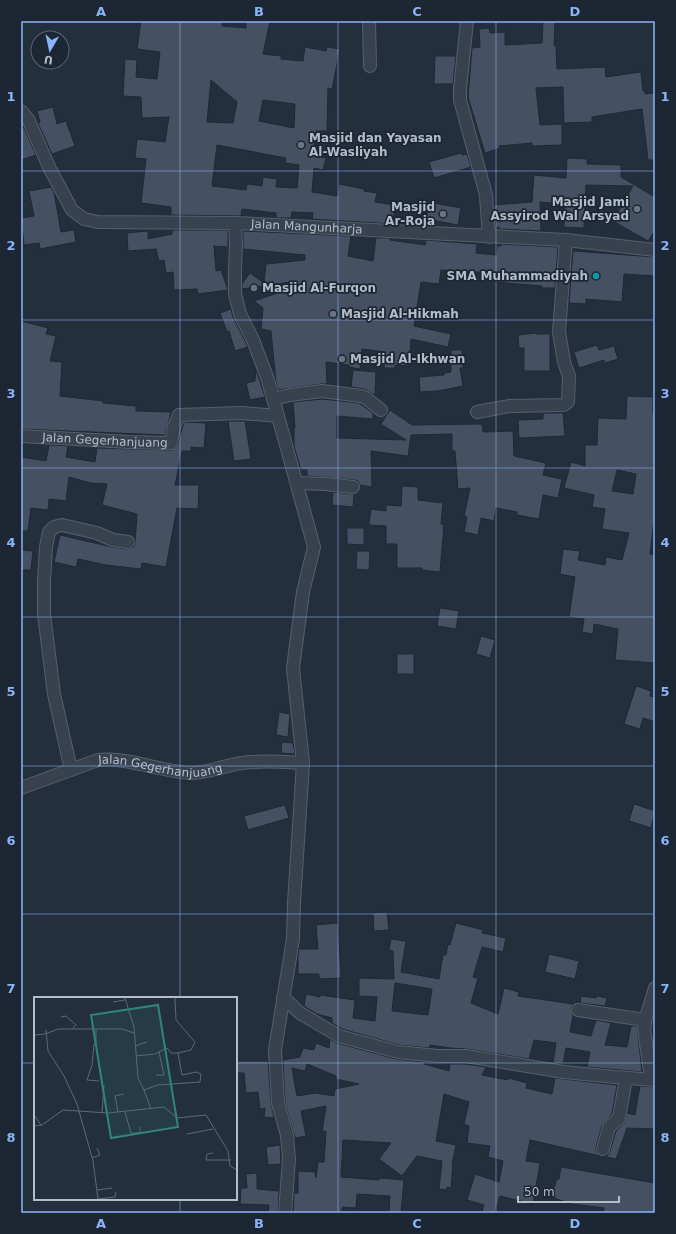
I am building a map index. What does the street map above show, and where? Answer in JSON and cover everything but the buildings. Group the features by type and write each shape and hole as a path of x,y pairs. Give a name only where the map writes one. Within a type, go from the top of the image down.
{"street":[{"path":"369,21 370,66"},
{"path":"467,21 460,100 486,195 489,236"},
{"name":"Jalan Mangunharja","path":"21,112 28,119 50,169 72,210 84,219 98,222 235,224 566,240 655,250"},
{"path":"235,224 235,294 240,314 253,340 267,377 314,547 303,592 293,668 303,763 294,902 294,939 274,1050 278,1103 287,1135 289,1159 285,1213"},
{"path":"477,412 510,406 564,405 568,402 569,376 564,362 559,332 566,240"},
{"path":"273,399 300,393 322,391 361,396 366,398 381,410"},
{"name":"Jalan Gegerhanjuang","path":"21,436 171,443 174,427 179,415 242,413 278,416"},
{"path":"297,483 354,487"},
{"path":"70,770 54,694 44,614 46,547 50,532 54,526 62,525 98,533 113,540 128,542"},
{"name":"Jalan Gegerhanjuang","path":"21,788 98,760 105,759 120,760 190,773 200,773 242,763 303,763"},
{"path":"283,997 300,1013 339,1036 398,1052 438,1056 466,1056 564,1072 653,1080 644,1030 645,1020 655,988"},
{"path":"578,1010 645,1020"},
{"path":"603,1149 609,1127 619,1118 626,1078"}],"place":[{"name":"Masjid dan Yayasan Al-Wasliyah","path":"301,145"},
{"name":"Masjid Jami Assyirod Wal Arsyad","path":"637,209"},
{"name":"Masjid Ar-Roja","path":"443,214"},
{"name":"SMA Muhammadiyah","path":"596,276"},
{"name":"Masjid Al-Furqon","path":"254,288"},
{"name":"Masjid Al-Hikmah","path":"333,314"},
{"name":"Masjid Al-Ikhwan","path":"342,359"}]}
